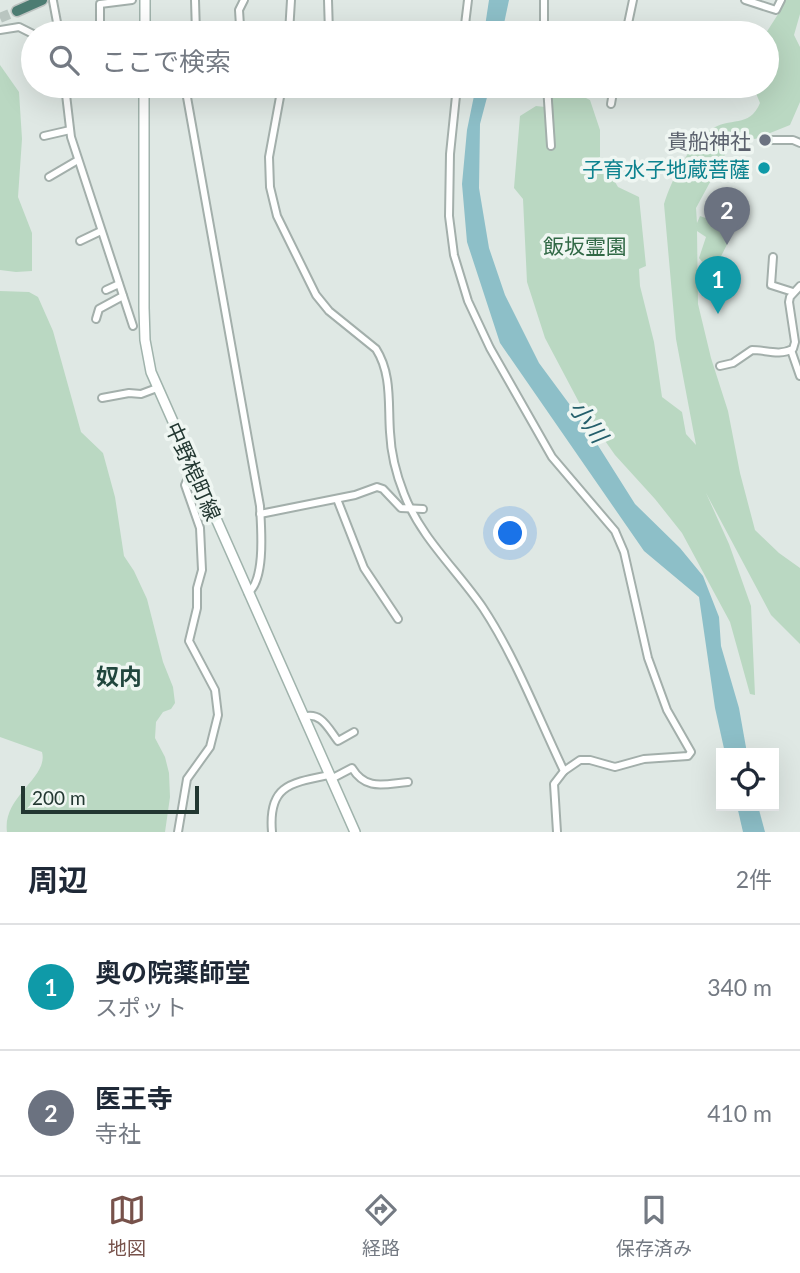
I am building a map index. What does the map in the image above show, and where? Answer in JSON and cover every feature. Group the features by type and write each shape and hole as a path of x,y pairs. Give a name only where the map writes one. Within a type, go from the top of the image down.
{"highway":[{"path":"17,11 48,1"}],"main road":[{"path":"145,0 145,21"},
{"name":"中野梍町線","path":"144,98 144,314 147,356 157,388 355,832"}],"street":[{"path":"100,21 100,4 132,0"},
{"path":"194,21 195,0"},
{"path":"240,21 239,10 244,0"},
{"path":"290,21 291,0"},
{"path":"328,0 329,21"},
{"path":"465,21 468,0"},
{"path":"543,21 544,0"},
{"path":"629,21 633,0"},
{"path":"745,0 776,10 781,0"},
{"path":"48,1 55,21"},
{"path":"0,30 21,28"},
{"path":"66,98 70,130 78,160 133,326"},
{"path":"187,98 250,439 261,514 262,547 254,587 248,593"},
{"path":"280,98 269,157 270,187 277,216 316,295 329,311 376,349 381,357 387,376 394,465 410,509 497,631 564,771"},
{"path":"456,98 450,154 449,216 454,255 468,302 490,348 552,457 615,531 624,552 648,659 667,710 691,750 688,756 644,760 619,767 580,760 555,779 553,788 557,832"},
{"path":"548,98 551,146"},
{"path":"611,104 612,98"},
{"path":"44,136 70,130"},
{"path":"769,140 793,140 800,143"},
{"path":"49,177 78,160"},
{"path":"80,241 101,231"},
{"path":"773,257 771,285 793,292"},
{"path":"106,290 119,284"},
{"path":"800,286 793,292 789,302 795,342 791,350 800,376"},
{"path":"96,319 99,309 123,296"},
{"path":"130,316 144,314"},
{"path":"720,366 733,363 752,350 770,354 791,350"},
{"path":"102,398 129,393 141,394 157,388"},
{"path":"114,405 115,395"},
{"path":"178,832 187,779 210,747 218,715 215,690 189,641 202,570 200,528 185,485 195,474"},
{"path":"261,514 355,495 377,486 401,508 423,509"},
{"path":"337,499 362,564 398,619"},
{"path":"303,717 312,714 317,716 338,741 354,732"},
{"path":"272,832 271,807 278,795 284,789 305,780 330,777 352,768 359,780 364,782 378,785 408,782"}],"green space":[{"name":"飯坂霊園","path":"784,0 800,0 800,14 794,35 800,47 800,102 790,125 755,139 742,136 734,138 696,208 697,223 700,216 735,229 715,268 708,269 699,258 706,237 697,231 698,304 728,411 755,530 800,568 800,644 771,615 706,493 729,544 751,606 755,695 750,694 730,622 682,533 615,455 582,408 545,338 527,282 523,199 514,188 520,116 536,106 545,107 545,98 590,100 600,130 600,157 618,187 639,197 646,266 639,269 640,286 654,342 662,397 682,412 686,434 696,445 676,339 664,204 682,164 702,137 717,126 750,116 760,103 758,98 779,98 779,21 774,21"},
{"path":"0,65 19,92 22,139 18,197 32,233 32,271 0,270"},
{"path":"0,291 29,292 38,297 53,331 81,432 103,453 115,497 124,556 147,599 163,662 173,687 175,703 171,709 163,712 156,722 155,738 165,757 169,773 170,797 165,832 7,832 7,819 11,808 39,770 42,752 0,737"}],"water":[{"path":"489,0 509,0 505,21 486,21"},
{"path":"474,98 487,98 480,124 479,188 489,248 505,295 539,363 587,428 635,504 680,548 703,576 719,617 721,646 739,708 746,748 724,748 715,708 699,597 644,551 500,343 467,242 462,184 467,130"},
{"path":"738,811 759,811 765,832 743,832"}],"tunnel":[{"path":"0,18 17,11"}],"place":[{"name":"貴船神社","path":"765,140"},
{"name":"子育水子地蔵菩薩","path":"764,168"},
{"name":"医王寺","path":"727,245"},
{"name":"奥の院薬師堂","path":"718,314"}],"district":[{"name":"奴内","path":"119,676"}],"water label":[{"name":"小川","path":"589,421"}]}
